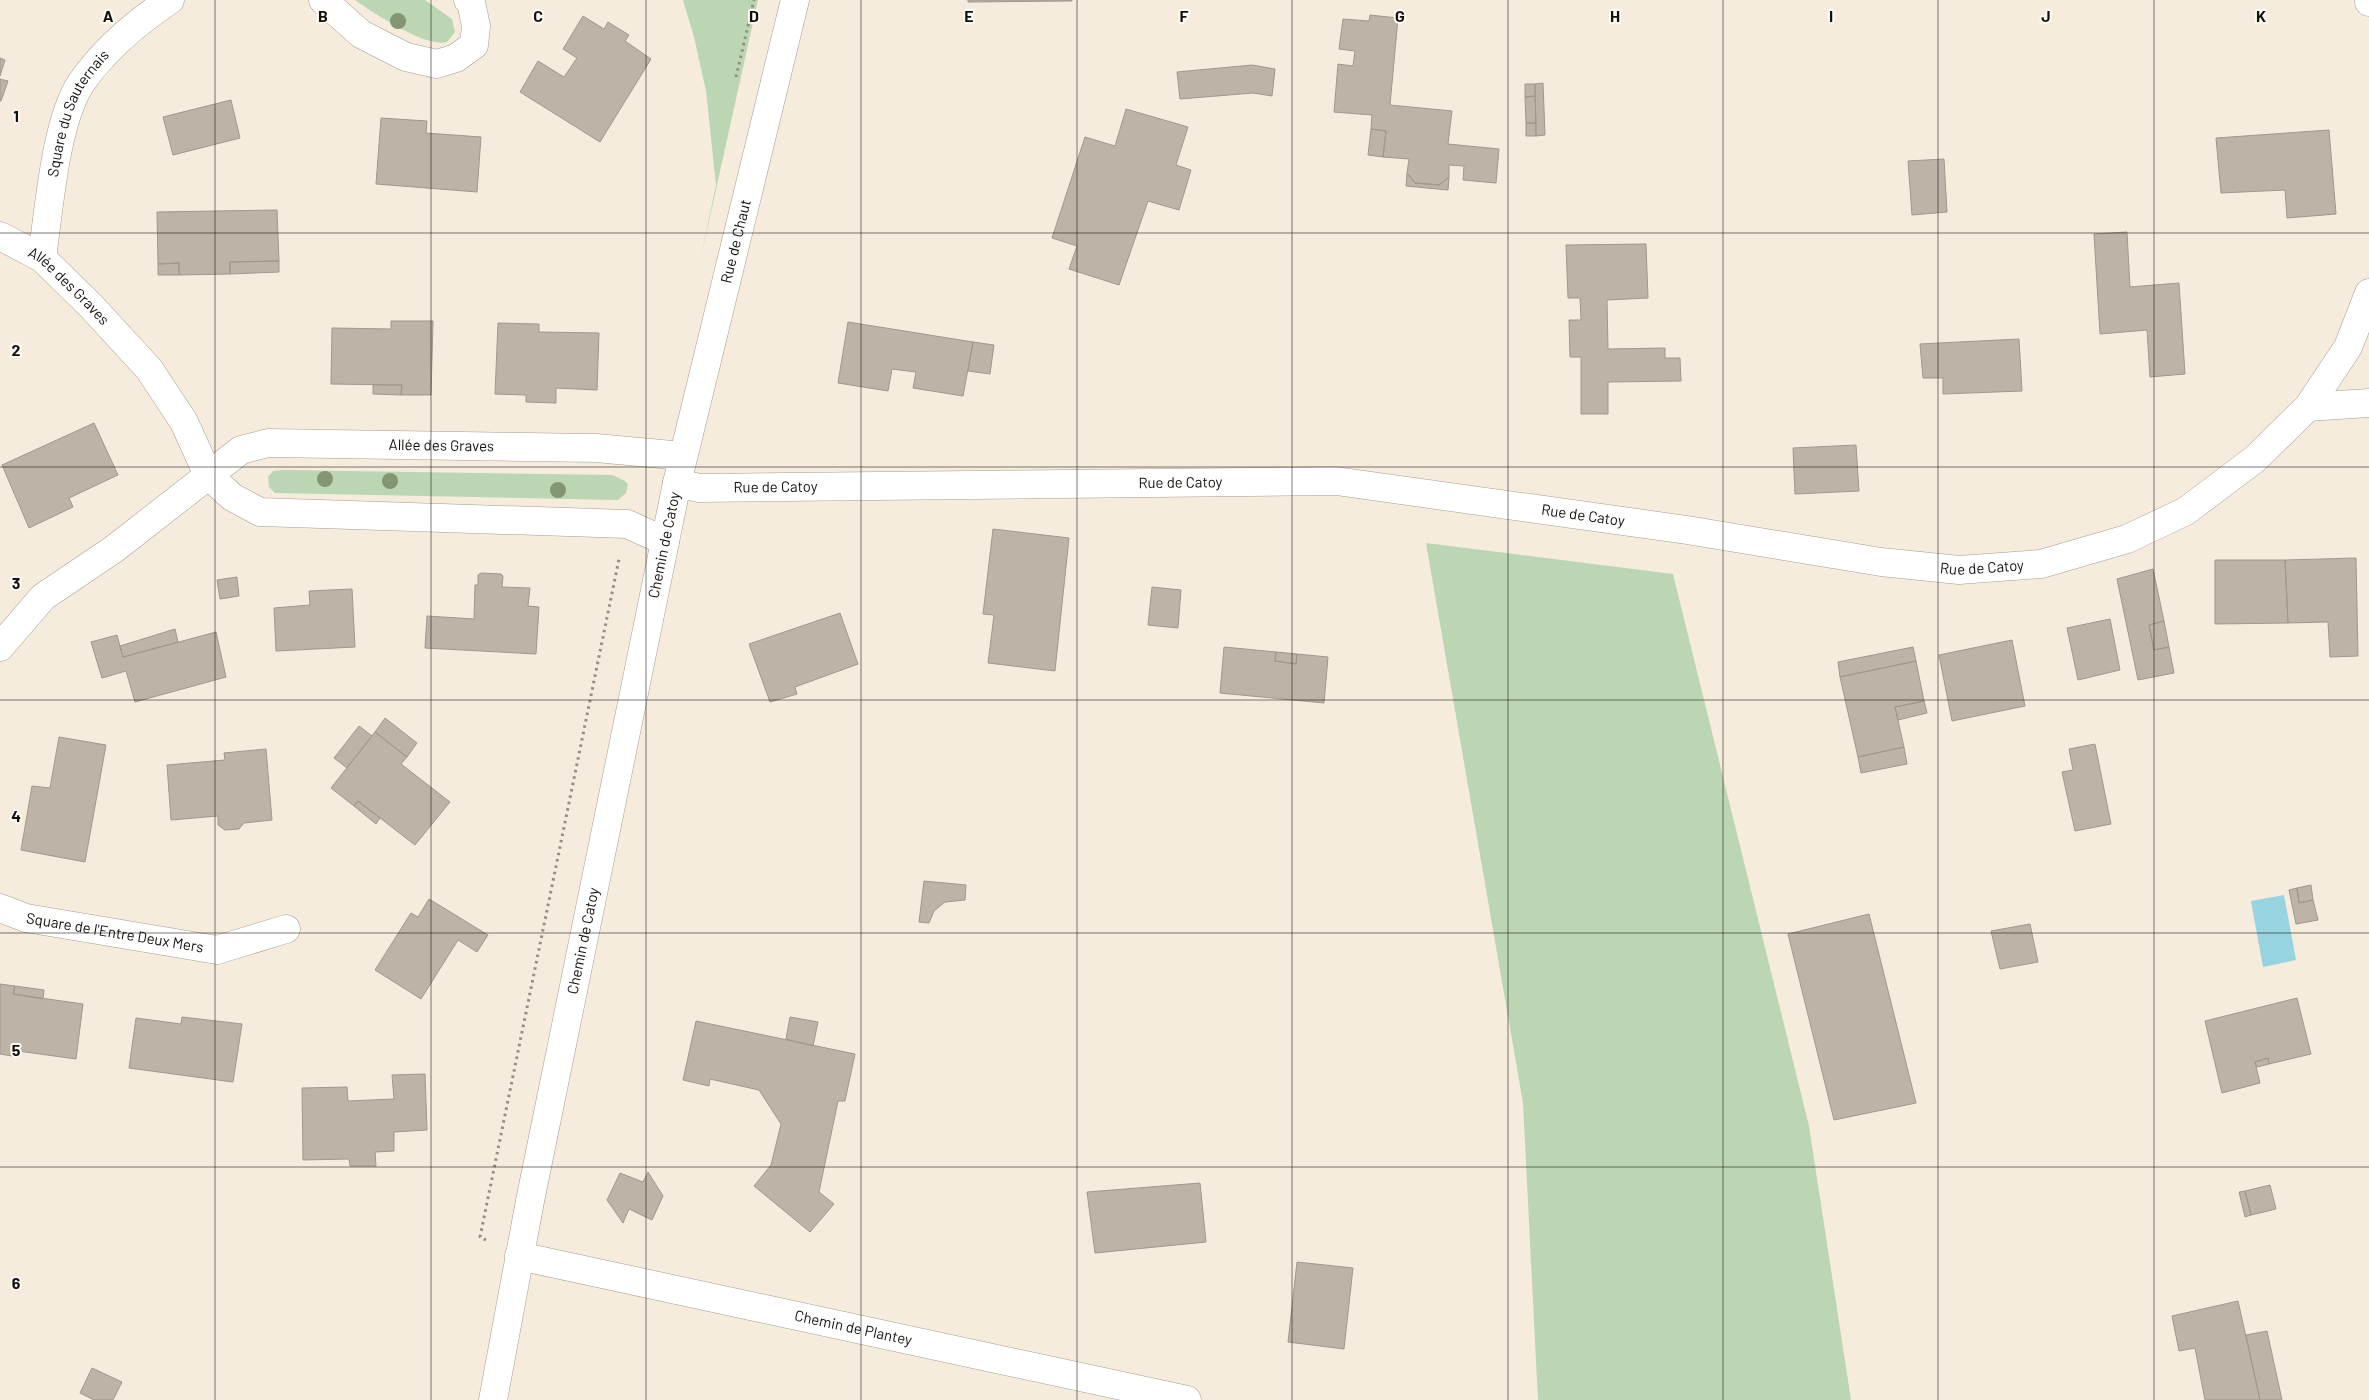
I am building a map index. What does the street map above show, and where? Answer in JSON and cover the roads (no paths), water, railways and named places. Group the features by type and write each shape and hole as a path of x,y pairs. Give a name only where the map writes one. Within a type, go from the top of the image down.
{"street":[{"name":"Square du Sauternais","path":"42,258 62,127 80,84 103,56 148,14 170,0"},
{"path":"323,0 361,34 406,57 437,64 456,58 474,45 476,26 471,2 468,0"},
{"name":"Rue de Chaut","path":"677,483 795,0"},
{"name":"Allée des Graves","path":"0,236 42,258 149,369 184,422 208,476 232,497 260,512 626,524 665,541"},
{"name":"Rue de Catoy","path":"677,483 699,488 1336,481 1687,530 1881,562 1959,570 2041,564 2127,540 2186,511 2255,459 2308,407 2348,347 2369,293"},
{"path":"2308,407 2369,403"},
{"name":"Allée des Graves","path":"0,648 43,597 114,549 242,450 268,443 596,448 683,456"},
{"name":"Chemin de Catoy","path":"493,1400 519,1256 677,483"},
{"name":"Square de l'Entre Deux Mers","path":"0,908 26,918 217,950 286,929"},
{"name":"Chemin de Plantey","path":"519,1256 1187,1400"}],"water":[{"path":"2284,895 2296,960 2263,967 2251,901"}]}
